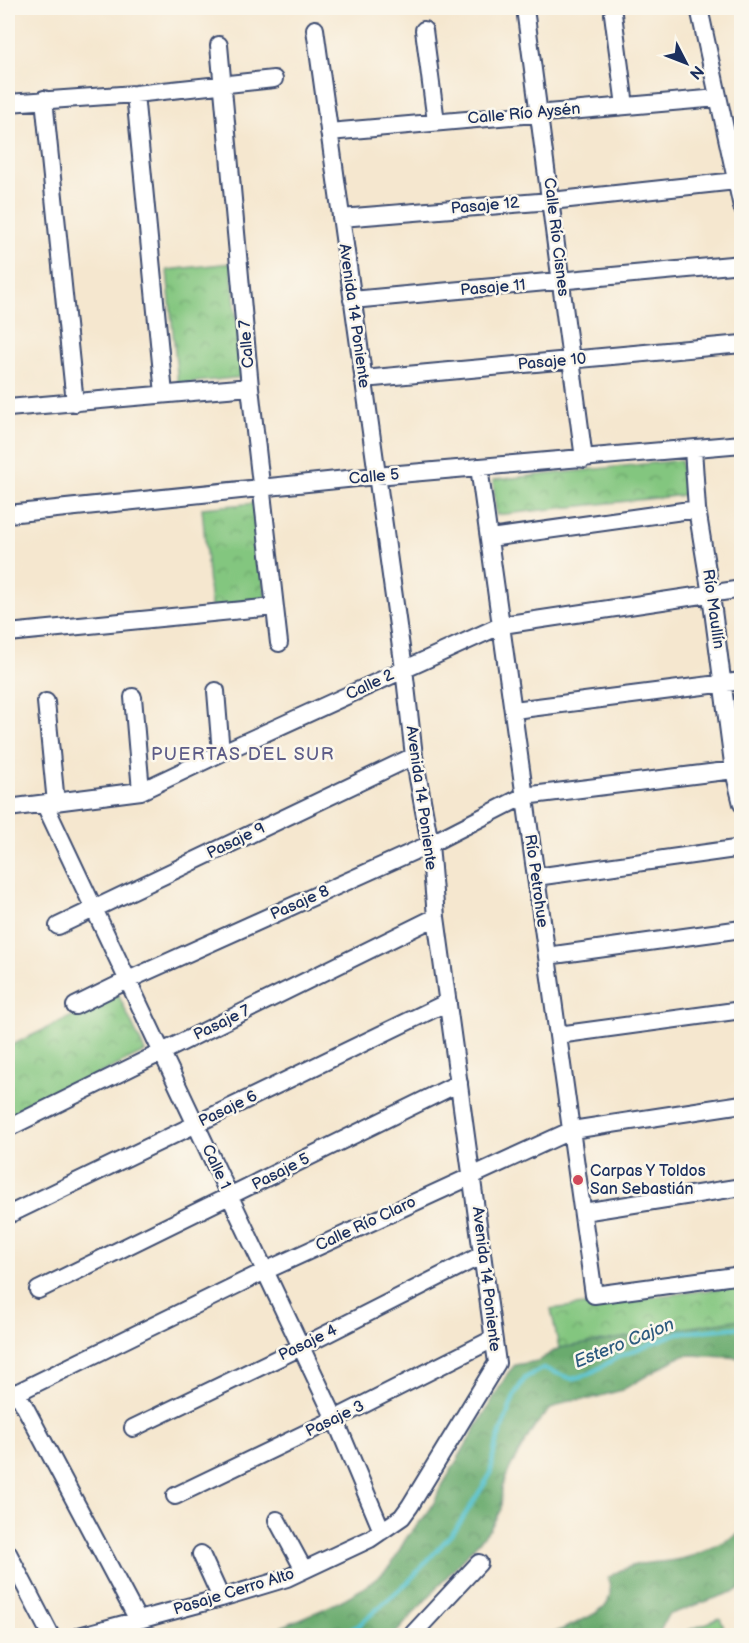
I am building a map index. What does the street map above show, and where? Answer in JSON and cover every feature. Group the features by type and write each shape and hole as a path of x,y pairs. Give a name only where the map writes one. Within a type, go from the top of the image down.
{"street":[{"path":"699,8 741,207"},
{"path":"613,14 625,106"},
{"name":"Calle Río Cisnes","path":"526,16 584,459"},
{"name":"Avenida 14 Poniente","path":"315,29 404,669 414,756 430,844 436,917 496,1363 410,1506 402,1517 382,1532"},
{"path":"424,30 436,122"},
{"name":"Calle 7","path":"219,45 250,387 279,643"},
{"path":"8,103 135,94 274,79"},
{"path":"135,94 164,394"},
{"name":"Calle Río Aysén","path":"329,132 718,98"},
{"path":"44,99 75,403"},
{"name":"Pasaje 12","path":"341,218 551,201 736,181"},
{"name":"Pasaje 11","path":"352,300 741,264"},
{"name":"Pasaje 10","path":"363,379 741,344"},
{"path":"8,408 250,387"},
{"name":"Calle 5","path":"8,513 376,476 741,444"},
{"name":"Río Maullín","path":"693,449 697,509 738,770 741,804"},
{"name":"Río Petrohue","path":"479,467 594,1295 741,1275"},
{"path":"490,538 697,509"},
{"name":"Calle 2","path":"8,808 141,791 502,625 741,590"},
{"path":"8,633 274,607"},
{"path":"514,710 741,681"},
{"path":"216,691 221,753"},
{"path":"133,697 141,791"},
{"path":"46,702 51,804"},
{"name":"Pasaje 9","path":"58,926 414,756"},
{"path":"524,796 738,770"},
{"name":"Pasaje 8","path":"75,1006 430,844 524,796"},
{"name":"Calle 1","path":"51,804 94,909 335,1419 382,1532"},
{"path":"536,877 741,848"},
{"name":"Pasaje 7","path":"8,1128 436,917"},
{"path":"547,956 741,929"},
{"name":"Pasaje 6","path":"8,1215 448,1002"},
{"path":"558,1035 741,1010"},
{"name":"Pasaje 5","path":"38,1290 459,1083"},
{"name":"Calle Río Claro","path":"12,1394 265,1271 572,1130 741,1104"},
{"path":"583,1212 741,1187"},
{"name":"Pasaje 4","path":"133,1428 301,1347 482,1255"},
{"name":"Pasaje 3","path":"175,1496 493,1339"},
{"path":"12,1394 138,1620"},
{"path":"277,1520 304,1570"},
{"name":"Pasaje Cerro Alto","path":"79,1635 221,1598 287,1578 382,1532"},
{"path":"8,1553 51,1635"},
{"path":"201,1554 221,1598"},
{"path":"411,1635 479,1563"}],"green space":[{"path":"231,263 242,377 178,384 167,270"},
{"path":"681,460 684,495 496,515 493,480"},
{"path":"257,503 266,602 211,607 202,508"},
{"path":"118,994 145,1052 14,1115 8,1102 8,1047"},
{"path":"741,1286 741,1319 559,1348 551,1309"},
{"path":"741,1319 741,1358 681,1356 622,1390 590,1399 569,1400 549,1410 534,1427 511,1466 502,1487 501,1509 490,1529 394,1635 260,1636 346,1598 362,1589 389,1567 433,1504 508,1373 515,1365 538,1361 559,1348"},
{"path":"741,1533 741,1589 668,1615 659,1635 550,1635 602,1609 610,1597 608,1578 618,1571 637,1565 692,1556"},
{"path":"720,1618 727,1635 689,1635 687,1631"}],"waterway":[{"name":"Estero Cajon","path":"338,1636 358,1626 409,1581 456,1529 490,1475 495,1447 515,1394 525,1378 543,1368 572,1379 589,1374 618,1357 678,1333 742,1327"}],"place":[{"name":"Carpas Y Toldos San Sebastián","path":"578,1180"}],"district":[{"name":"PUERTAS DEL SUR","path":"243,754"}]}
